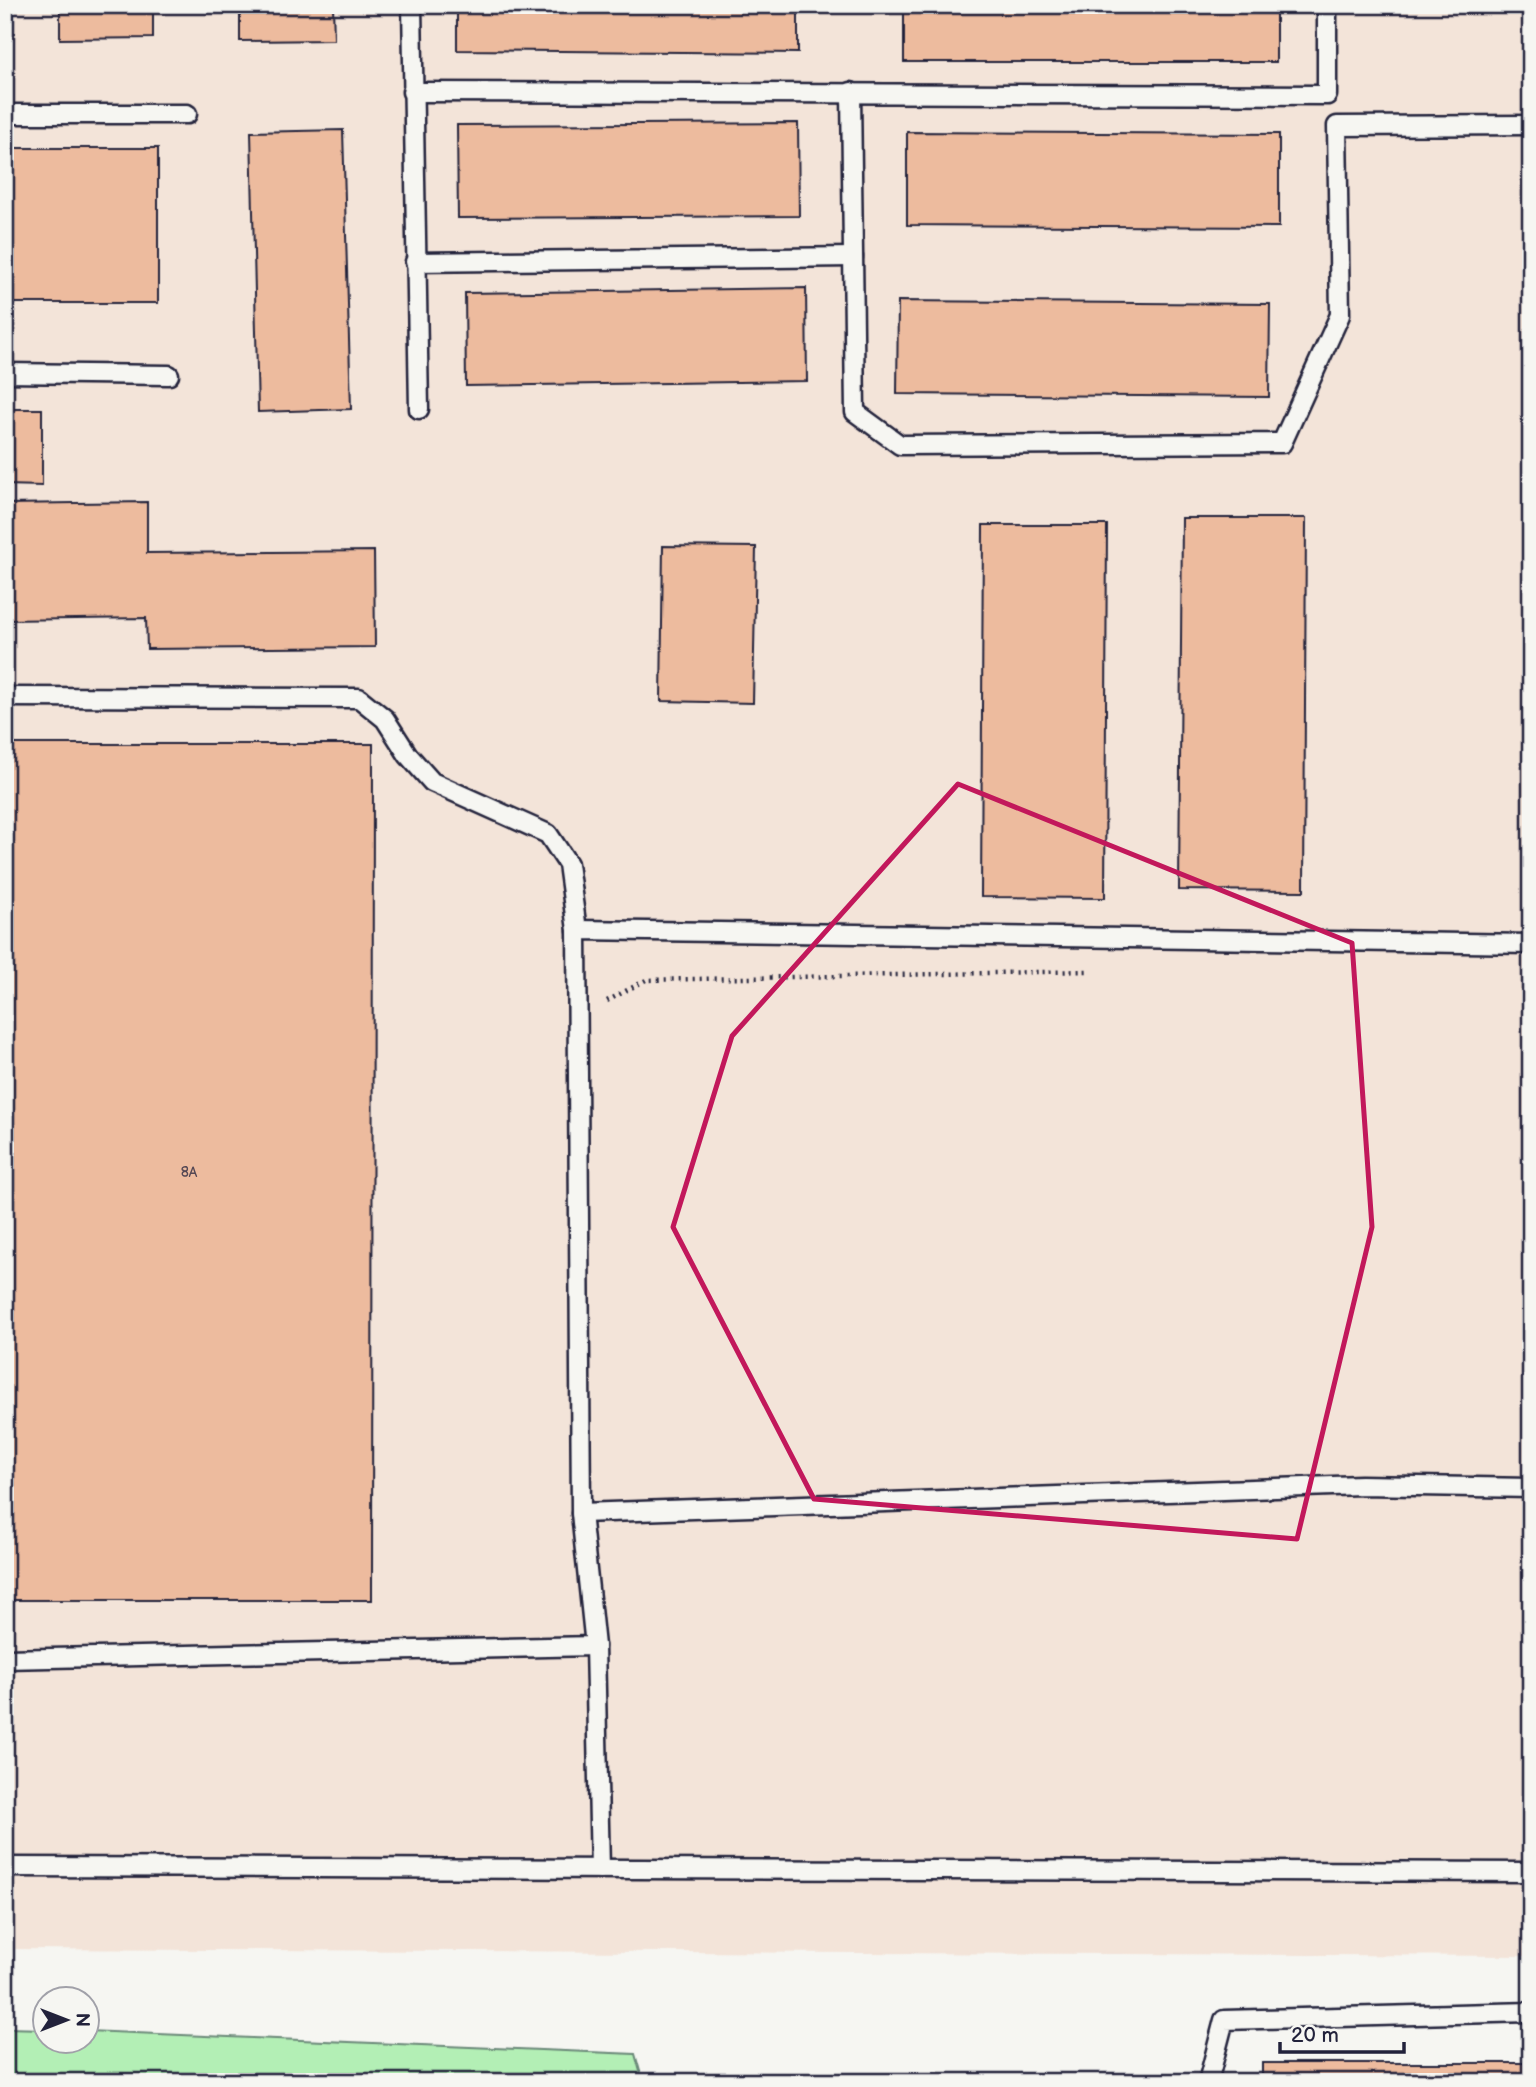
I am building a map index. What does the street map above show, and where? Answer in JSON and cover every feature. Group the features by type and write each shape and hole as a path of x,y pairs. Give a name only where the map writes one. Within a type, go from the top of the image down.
{"lane":[{"path":"412,5 419,409"},
{"path":"851,92 855,412 900,445 1282,443 1340,315 1337,126 1327,95 1327,5"},
{"path":"412,92 1327,95"},
{"path":"5,114 187,114"},
{"path":"1337,126 1531,125"},
{"path":"415,262 853,257"},
{"path":"5,373 169,375"},
{"path":"5,697 359,698 385,719 408,755 432,782 548,834 568,864 577,930 581,1513 595,1646 600,1870"},
{"path":"577,930 1531,944"},
{"path":"581,1513 1361,1485 1531,1488"},
{"path":"5,1659 595,1646"},
{"path":"5,1867 1531,1872"},
{"path":"1208,2082 1224,2020 1531,2012"}],"path":[{"path":"605,1003 646,980 1101,971"}],"highlighted area":[{"path":"958,784 1352,943 1372,1227 1297,1539 814,1499 673,1227 732,1036"}],"shaded area":[{"path":"5,5 1531,5 1531,1956 5,1949"}],"green space":[{"path":"5,2028 32,2029 32,2056 102,2056 102,2032 635,2054 643,2082 5,2082"}],"building":[{"path":"60,5 153,5 153,38 60,39"},
{"path":"240,5 333,5 334,40 240,41"},
{"path":"457,5 798,5 798,53 457,50"},
{"path":"904,5 1276,5 1276,62 904,62"},
{"path":"798,123 799,216 458,218 457,125"},
{"path":"343,130 351,409 258,412 251,132"},
{"path":"907,132 1279,134 1279,227 907,225"},
{"path":"5,148 158,148 158,303 5,303"},
{"path":"806,288 807,381 466,386 465,293"},
{"path":"898,301 1270,304 1269,397 897,394"},
{"path":"5,409 42,409 42,486 5,485"},
{"path":"147,502 147,553 374,551 375,647 147,649 146,618 5,620 5,504"},
{"path":"1182,518 1306,518 1304,891 1179,890"},
{"path":"983,525 1107,525 1105,898 981,897"},
{"path":"663,546 756,547 753,703 661,701"},
{"path":"5,744 373,744 372,1600 5,1600"},
{"path":"1262,2063 1531,2063 1531,2082 1262,2082"}]}
